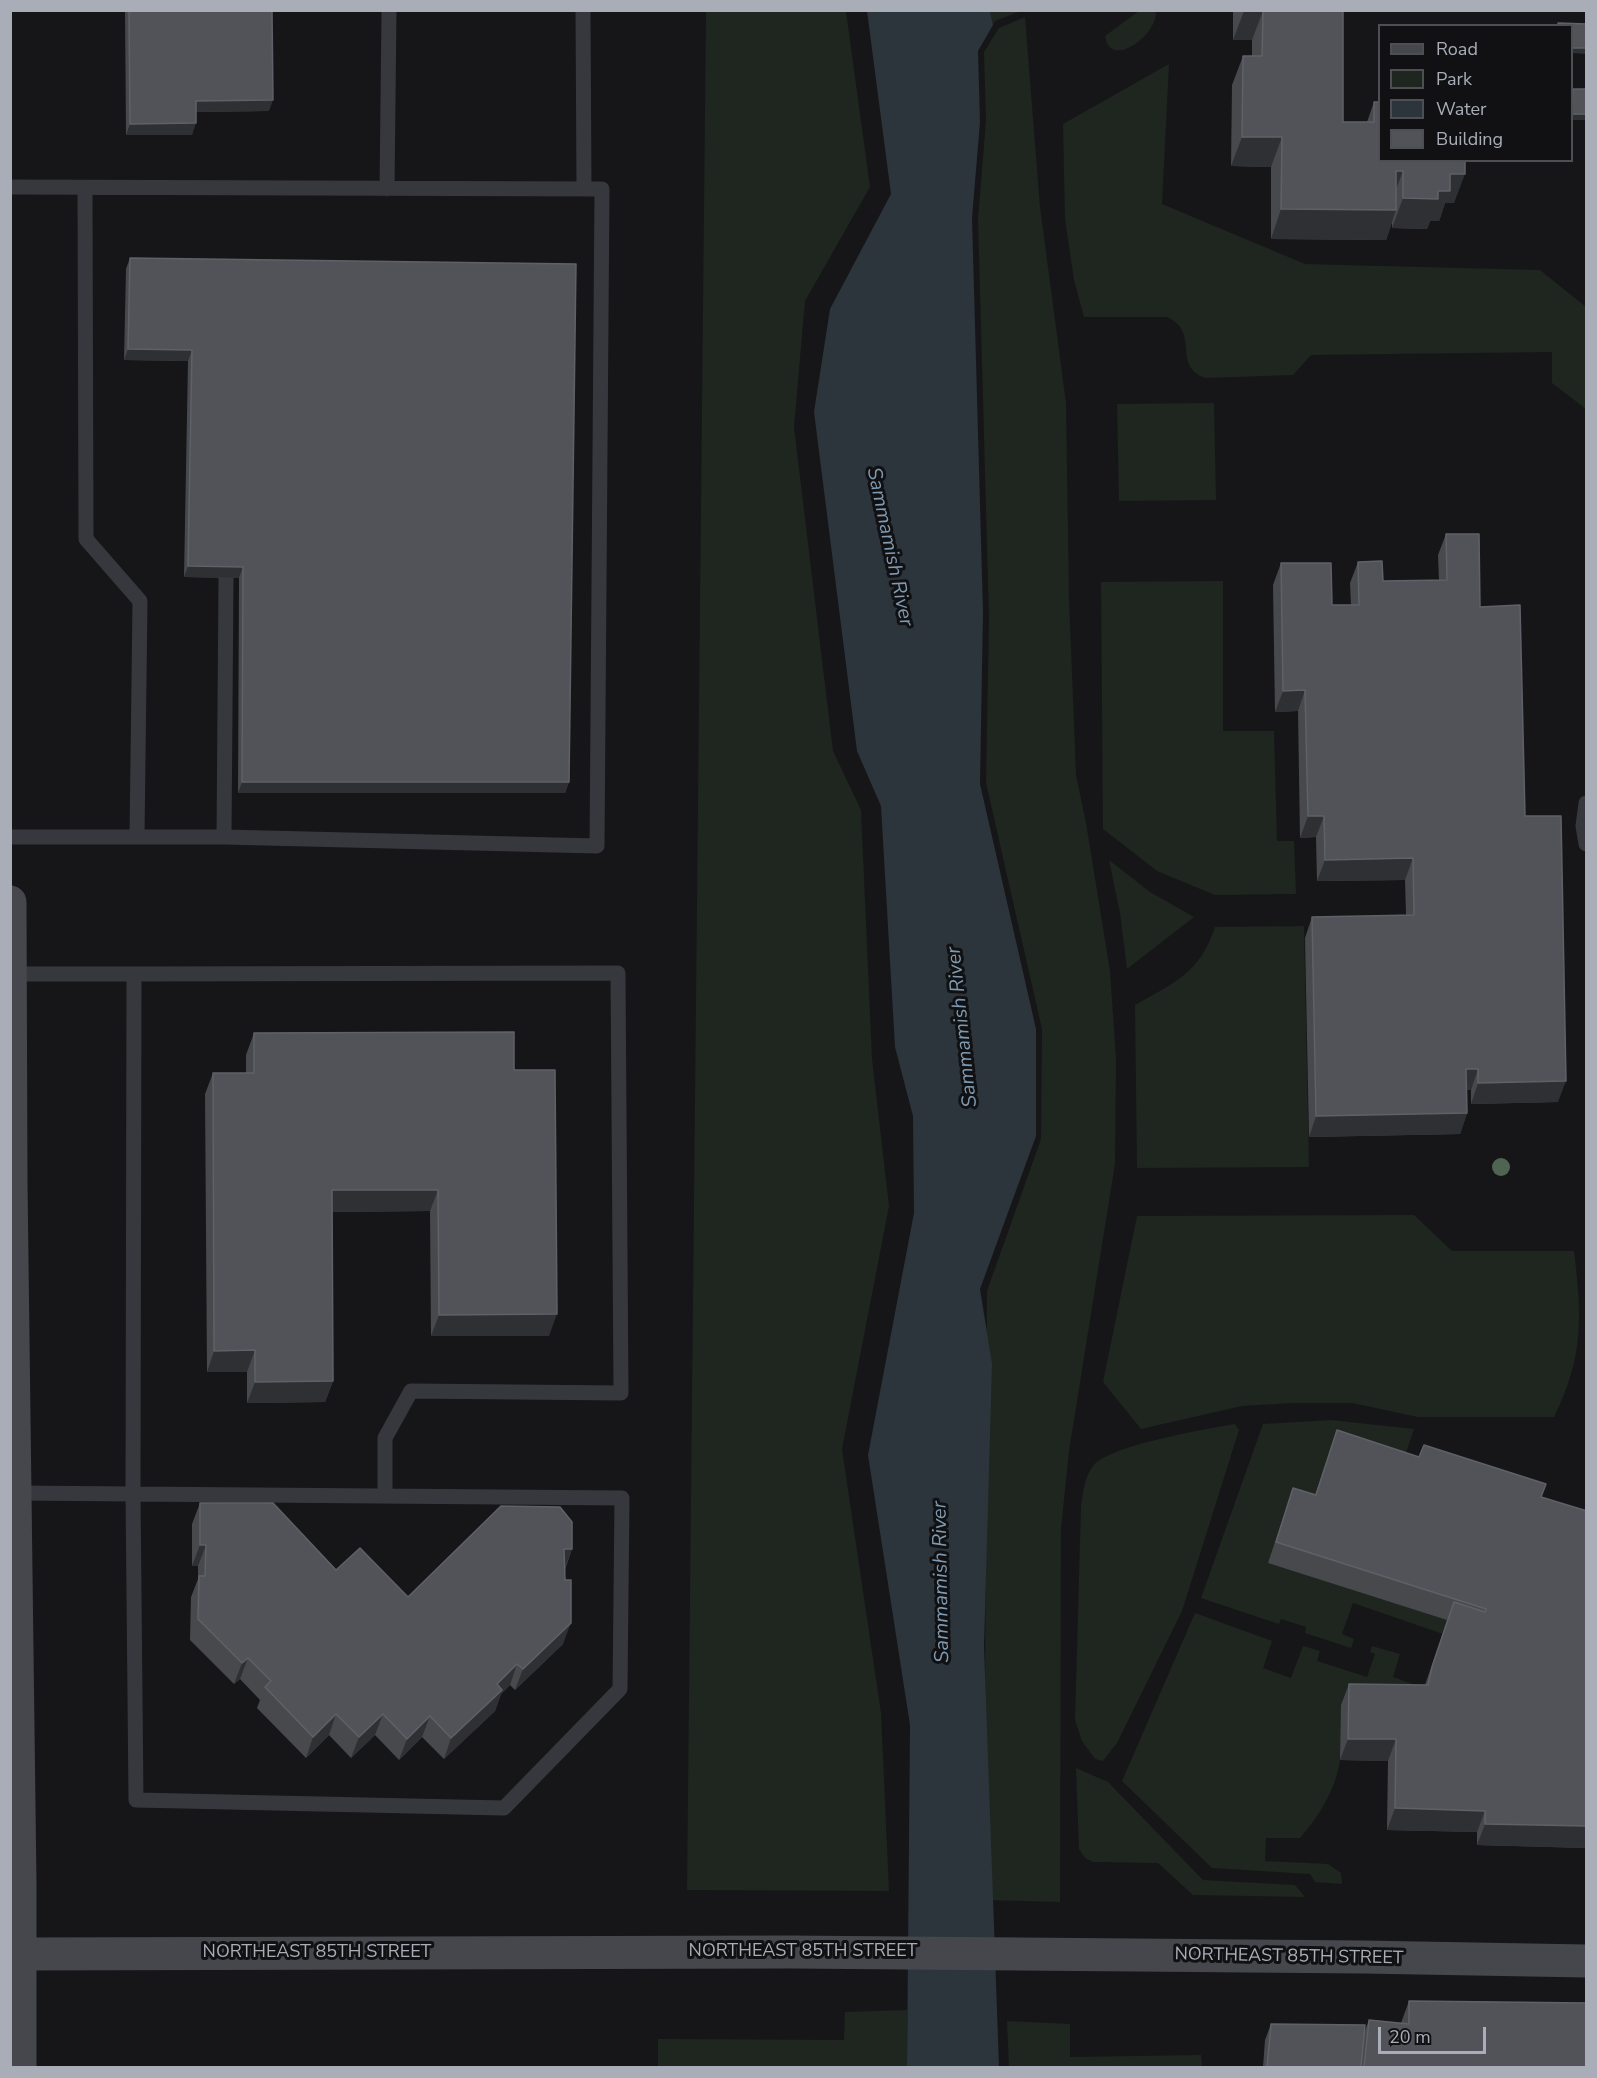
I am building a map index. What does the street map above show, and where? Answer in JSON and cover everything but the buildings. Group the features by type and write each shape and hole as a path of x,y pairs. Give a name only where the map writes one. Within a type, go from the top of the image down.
{"street":[{"path":"10,902 20,2067"},
{"name":"NORTHEAST 85TH STREET","path":"20,1954 791,1952 1587,1961"}],"lane":[{"path":"387,189 389,10"},
{"path":"583,10 584,189"},
{"path":"10,187 602,189 597,846 224,837 10,837"},
{"path":"85,189 86,538 140,601 137,837"},
{"path":"224,837 226,578"},
{"path":"1587,803 1583,826 1587,844"},
{"path":"11,974 618,973 621,1393 411,1391 386,1438 386,1496"},
{"path":"14,1493 133,1493 622,1498 620,1689 504,1808 136,1800 133,1493 135,974"}],"green space":[{"path":"706,11 846,11 870,187 805,301 794,427 833,751 861,810 872,1059 889,1206 842,1449 881,1713 889,1891 687,1890"},
{"path":"990,11 1021,11 995,21 993,25"},
{"path":"1139,11 1156,13 1149,31 1132,46 1123,50 1115,50 1109,46 1105,36"},
{"path":"1025,17 1040,207 1066,403 1069,598 1076,775 1110,971 1116,1059 1115,1164 1069,1451 1061,1529 1060,1902 984,1900 987,1291 1041,1139 1042,1029 986,783 989,618 978,219 986,120 984,52 999,28"},
{"path":"1169,64 1162,204 1305,264 1540,270 1586,307 1586,409 1552,383 1552,352 1311,355 1293,375 1206,378 1196,373 1190,366 1183,331 1177,323 1167,317 1084,317 1074,280 1065,219 1063,124"},
{"path":"1214,403 1216,500 1119,501 1117,404"},
{"path":"1223,581 1223,731 1274,731 1277,841 1294,841 1296,894 1215,895 1157,871 1103,829 1101,582"},
{"path":"1109,860 1150,892 1194,917 1127,969 1120,913"},
{"path":"1304,926 1309,1167 1137,1168 1135,1005 1184,975 1202,956 1215,927"},
{"path":"1414,1215 1452,1251 1574,1251 1579,1316 1576,1355 1564,1395 1554,1417 1418,1417 1352,1403 1293,1403 1242,1406 1141,1429 1103,1382 1137,1216"},
{"path":"1331,1420 1414,1429 1399,1474 1478,1630 1447,1623 1443,1634 1353,1603 1342,1634 1354,1639 1351,1648 1305,1633 1306,1627 1281,1619 1279,1624 1201,1598 1263,1424"},
{"path":"1235,1424 1239,1430 1182,1611 1117,1743 1103,1761 1095,1759 1082,1741 1075,1720 1081,1506 1088,1475 1093,1466 1103,1458 1118,1451 1159,1439"},
{"path":"1195,1613 1272,1641 1263,1668 1291,1678 1303,1646 1320,1651 1317,1661 1367,1677 1375,1654 1370,1652 1372,1646 1400,1654 1393,1677 1424,1688 1342,1705 1340,1761 1334,1783 1325,1802 1314,1821 1300,1838 1266,1838 1265,1861 1328,1864 1341,1873 1342,1884 1315,1882 1310,1874 1212,1868 1122,1781"},
{"path":"1076,1768 1108,1782 1203,1880 1295,1885 1305,1897 1193,1895 1158,1863 1093,1862 1085,1858 1079,1849"},
{"path":"907,2010 907,2067 658,2067 658,2039 844,2040 845,2012"},
{"path":"1007,2021 1070,2024 1070,2057 1201,2055 1202,2067 1009,2067"}],"water":[{"name":"Sammamish River","path":"867,11 990,11 993,25 978,51 980,122 972,218 983,612 980,784 1036,1029 1036,1136 980,1289 992,1364 984,1646 999,2067 907,2067 910,1725 868,1455 914,1213 913,1116 895,1047 881,806 857,751 814,412 830,309 891,194"}]}
